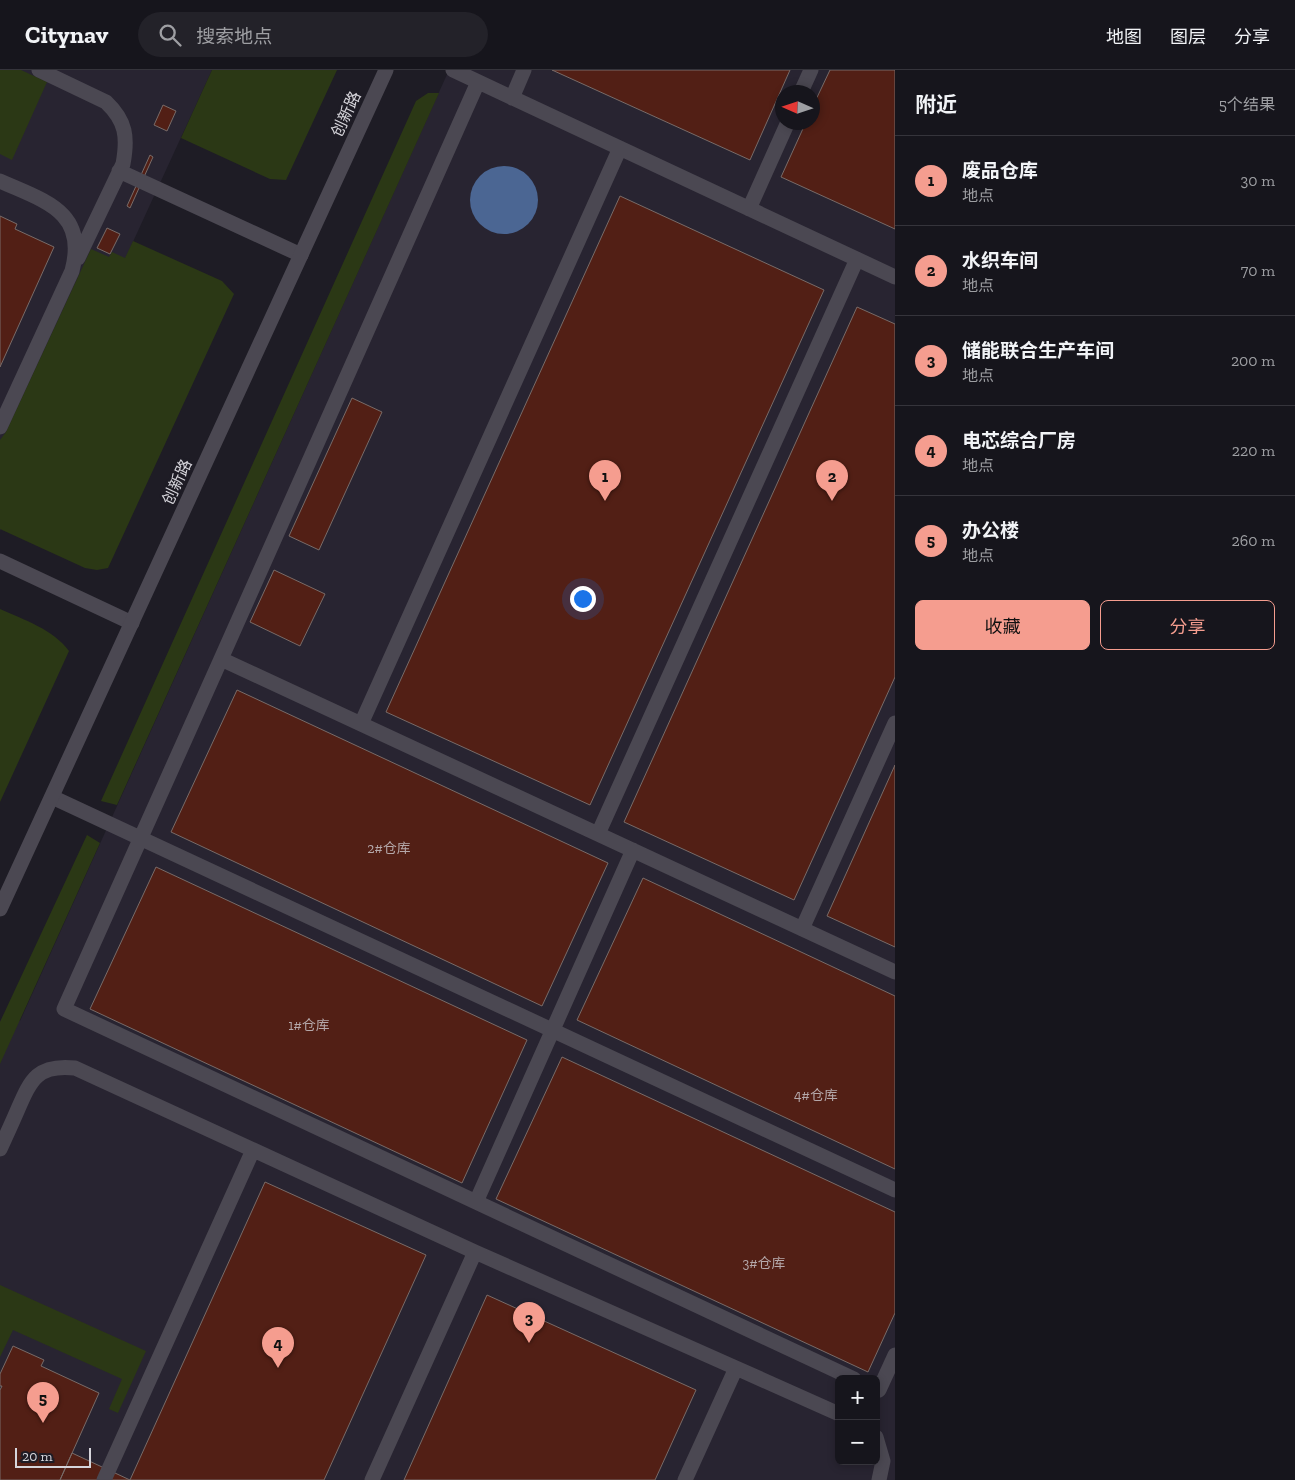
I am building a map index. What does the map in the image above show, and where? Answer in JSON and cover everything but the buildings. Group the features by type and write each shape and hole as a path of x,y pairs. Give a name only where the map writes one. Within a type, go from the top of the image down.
{"main road":[{"path":"0,428 123,164 126,148 125,132 121,120 114,110 96,96 39,70"},
{"name":"创新路","path":"0,909 386,70"},
{"path":"453,70 895,277"},
{"path":"512,98 524,70"},
{"path":"804,85 811,70"},
{"path":"478,82 64,1009 845,1375"},
{"path":"749,209 784,130"},
{"path":"361,724 620,148"},
{"path":"119,171 301,255"},
{"path":"0,181 52,205 66,218 75,234 77,246 72,271"},
{"path":"598,834 857,259"},
{"path":"0,561 132,623"},
{"path":"220,659 895,972"},
{"path":"802,929 895,723"},
{"path":"52,797 895,1190"},
{"path":"476,1202 633,850"},
{"path":"0,1149 29,1084 38,1075 62,1066 75,1068 475,1252 835,1412"},
{"path":"104,1480 253,1150"},
{"path":"372,1480 475,1252"},
{"path":"880,1388 895,1356"},
{"path":"685,1480 736,1368"},
{"path":"879,1480 883,1460 880,1450"}],"shaded area":[{"path":"0,70 212,70 0,531"},
{"path":"449,70 895,70 895,1480 0,1480 0,1022 4,1014 20,1021"}],"green space":[{"path":"0,70 21,70 47,82 12,160 0,154"},
{"path":"212,70 337,70 286,180 270,179 181,138"},
{"path":"428,93 439,93 117,805 101,801 416,101"},
{"path":"133,241 222,281 234,294 108,568 97,570 85,568 0,529 0,440 6,432 91,249 109,257 112,252 125,258"},
{"path":"0,609 46,631 69,651 0,802"},
{"path":"87,835 100,843 0,1064 0,1022"},
{"path":"0,1285 146,1351 118,1413 109,1409 122,1379 13,1330 0,1357"}],"water":[{"path":"511,166 523,172 532,181 538,193 536,213 528,224 511,234 497,234 480,224 472,213 470,193 480,176 491,168"}],"place":[{"name":"废品仓库","path":"605,501"},
{"name":"水织车间","path":"832,501"},
{"name":"储能联合生产车间","path":"529,1343"},
{"name":"电芯综合厂房","path":"278,1368"},
{"name":"办公楼","path":"43,1423"}]}
